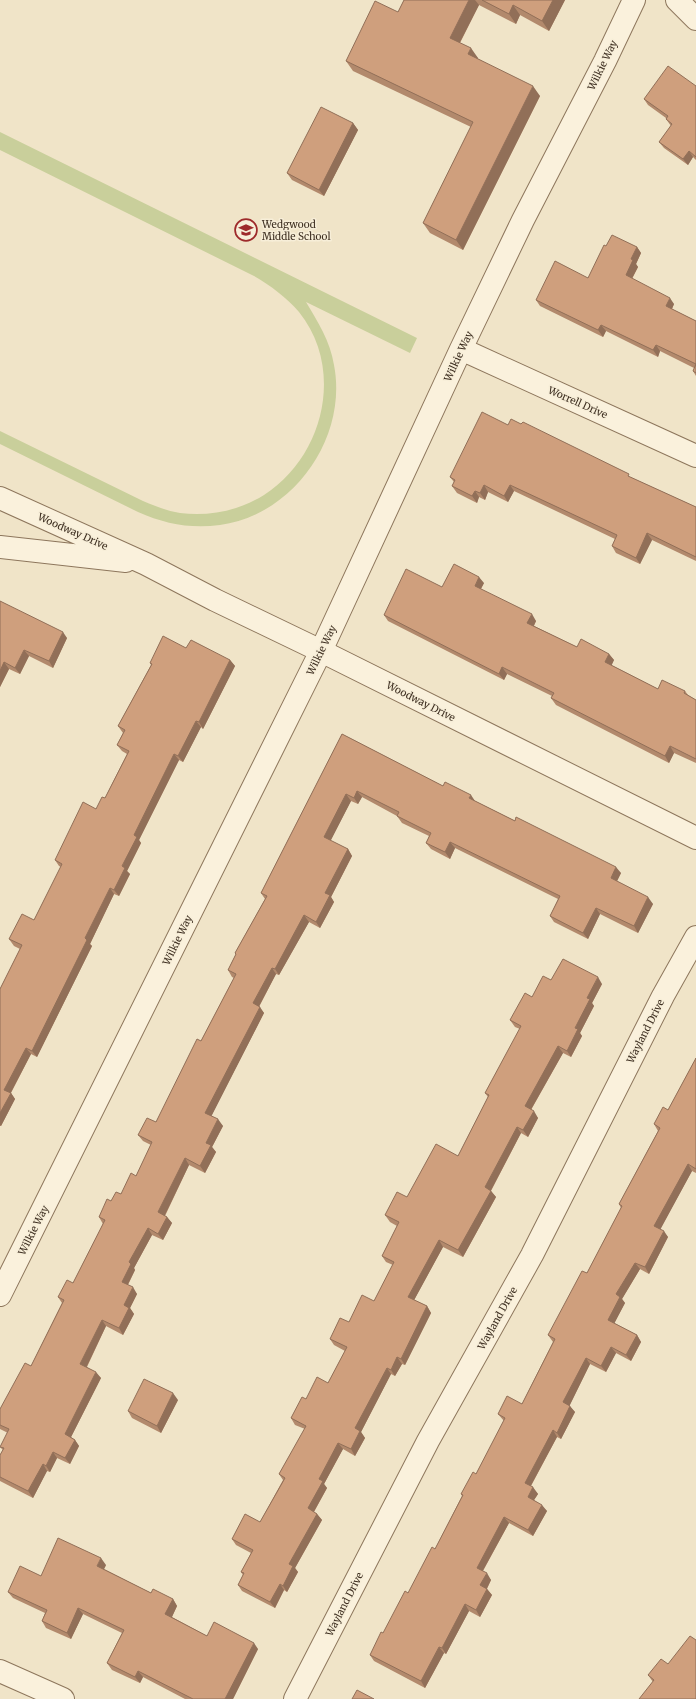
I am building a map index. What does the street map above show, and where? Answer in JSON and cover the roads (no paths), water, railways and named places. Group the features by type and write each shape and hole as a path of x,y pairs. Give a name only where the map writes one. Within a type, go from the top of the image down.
{"street":[{"name":"Wilkie Way","path":"0,1295 321,650 461,349 523,220 605,61 634,0"},
{"path":"677,0 696,19"},
{"name":"Worrell Drive","path":"461,349 696,456"},
{"name":"Woodway Drive","path":"0,498 146,564 215,600 321,650 696,838"},
{"name":"Woodway Drive","path":"0,547 146,564"},
{"name":"Wayland Drive","path":"295,1699 428,1442 532,1255 663,996 696,937"},
{"path":"0,1671 63,1699"}],"place":[{"name":"Wedgwood Middle School","path":"246,230"}]}
